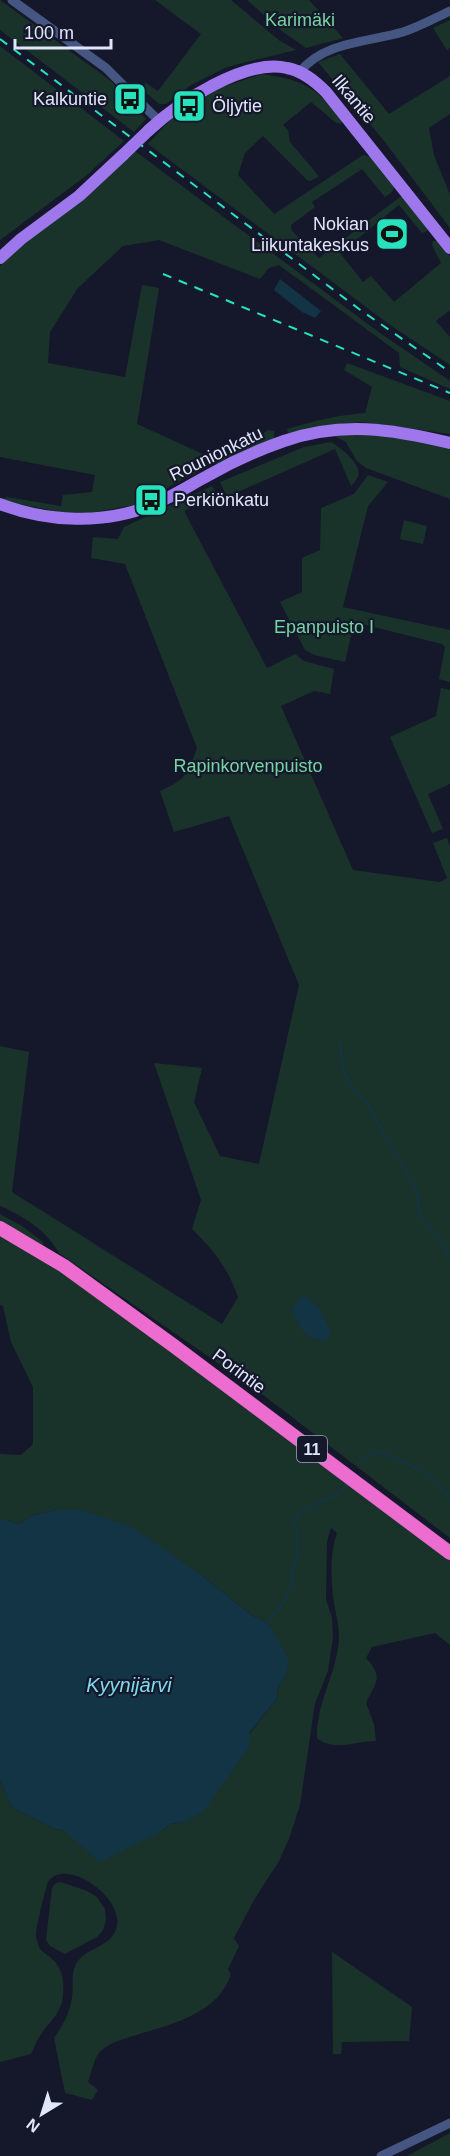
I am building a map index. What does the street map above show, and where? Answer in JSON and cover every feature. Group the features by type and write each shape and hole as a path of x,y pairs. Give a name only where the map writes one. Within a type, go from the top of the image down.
{"highway":[{"name":"Porintie","path":"0,1228 64,1266 450,1553"}],"main road":[{"name":"Ilkantie","path":"159,121 199,93 238,74 272,67 300,72 326,92 450,248"},
{"path":"0,258 21,239 79,196 159,121"},
{"name":"Rounionkatu","path":"0,504 34,514 56,517 90,519 123,514 155,504 211,474 285,441 334,429 381,429 450,443"}],"street":[{"path":"12,0 106,68 159,121"},
{"path":"300,72 309,61 327,52 409,30 450,11"},
{"path":"381,2156 450,2123"}],"green space":[{"path":"0,0 111,81 146,119 134,132 0,30"},
{"path":"155,0 231,0 280,41 296,50 227,67 191,85 166,104 159,104 141,88 146,83 158,91 201,34"},
{"name":"Karimäki","path":"247,0 309,0 343,38 306,48 283,32"},
{"path":"450,20 450,48 447,50 433,28"},
{"path":"0,46 124,141 87,175 0,240"},
{"path":"340,54 389,114 450,76 450,114 429,128 434,155 450,195 450,228 385,142 318,62"},
{"path":"262,74 289,79 308,87 324,99 343,120 340,124 335,122 311,102 283,125 288,130 290,142 318,177 307,180 263,136 245,153 238,175 274,214 363,155 372,157 395,186 392,192 385,197 362,169 312,202 315,207 291,225 292,231 319,258 400,197 404,197 428,227 427,231 422,233 399,205 340,253 363,282 371,276 394,302 441,263 432,245 433,241 439,241 450,256 450,310 436,321 450,337 450,365 390,325 148,144 169,121 217,89"},
{"path":"135,151 380,333 450,381 450,389 400,367 399,353 279,265 269,268 260,279 159,240 123,246 78,288 50,332 48,363 125,377 142,285 159,288 137,424 203,454 203,469 135,505 89,513 60,512 3,501 7,497 61,506 63,495 92,492 95,475 0,457 0,266 25,240"},
{"path":"347,363 450,401 450,434 363,422 337,424 289,435 287,429 297,426 365,413 372,387 344,370"},
{"path":"267,430 274,431 274,438 218,465 213,460 258,440"},
{"path":"332,435 401,435 450,447 450,499 366,468 356,460 346,442"},
{"path":"331,442 345,452 357,467 358,477 351,486 335,449 227,497 220,482 304,447"},
{"name":"Epanpuisto I","path":"368,475 388,482 368,506 343,607 450,630 450,682 439,679 445,647 442,644 354,622 345,662 314,655 305,650 280,602 302,592 302,558 320,550 321,508 354,494"},
{"name":"Rapinkorvenpuisto","path":"212,486 217,495 184,511 267,668 295,654 304,661 334,669 330,694 314,691 281,706 353,870 440,882 447,878 433,843 447,838 450,846 450,1538 258,1391 59,1253 41,1230 0,1206 0,1046 29,1052 12,1192 222,1324 238,1297 219,1260 192,1229 201,1200 154,1063 202,1068 194,1102 220,1156 259,1164 299,985 229,816 174,832 160,791 185,775 197,748 125,564 91,558 93,537 118,539 124,527"},
{"path":"404,520 427,526 423,544 400,539"},
{"path":"441,688 450,690 450,784 428,794 443,829 432,833 390,737 436,716"},
{"path":"0,1214 22,1226 43,1242 43,1245 0,1221"},
{"path":"0,1234 55,1266 450,1559 450,1645 435,1633 372,1647 366,1658 377,1675 366,1703 374,1724 376,1741 345,1745 330,1744 317,1738 320,1713 335,1664 339,1639 332,1573 333,1548 337,1533 331,1528 327,1541 326,1599 332,1618 333,1637 328,1671 315,1703 300,1805 289,1839 279,1861 254,1900 234,1938 239,1946 228,1969 231,1974 224,1988 204,2009 190,2016 104,2048 96,2059 88,2082 98,2090 92,2100 65,2093 54,2038 70,2008 73,1974 78,1961 111,1938 117,1926 116,1915 103,1892 92,1883 79,1877 67,1874 56,1875 48,1882 36,1932 40,1949 54,1961 61,1972 63,1990 61,2006 40,2036 31,2054 0,2062 0,1780 12,1807 52,1828 65,1831 162,1831 170,1824 184,1822 234,1766 249,1745 249,1734 277,1699 278,1688 285,1676 267,1623 250,1614 200,1574 81,1510 56,1510 33,1515 19,1524 0,1518 0,1454 21,1455 33,1444 33,1387 11,1342 3,1306 0,1305"},
{"path":"61,1882 97,1897 105,1909 106,1920 103,1930 97,1937 65,1954 50,1946 46,1940 52,1888 56,1883"},
{"path":"332,1952 412,2007 409,2041 342,2042 341,2054 333,2054"},
{"path":"450,2133 450,2156 407,2156"}],"water":[{"path":"280,279 321,311 315,318 302,312 274,290"},
{"path":"303,1295 319,1308 331,1332 327,1341 307,1335 301,1328 292,1309"},
{"name":"Kyynijärvi","path":"56,1510 81,1510 132,1527 200,1574 250,1614 267,1623 289,1661 285,1676 278,1688 277,1699 249,1733 250,1745 204,1811 184,1822 170,1824 162,1831 99,1862 65,1831 52,1828 12,1807 0,1780 0,1518 19,1524 33,1515"}],"waterway":[{"path":"340,1044 347,1078 370,1107 418,1192 419,1212 422,1219 440,1238 450,1261"},
{"path":"360,1462 377,1452 398,1460 430,1477 438,1484 450,1502"},
{"path":"267,1623 282,1605 293,1584 291,1572 298,1557 295,1518 311,1506 338,1494 346,1484"}],"railway":[{"path":"0,39 359,309 450,372"},
{"path":"163,274 450,393"}],"place":[{"name":"Kalkuntie","path":"130,99"},
{"name":"Öljytie","path":"189,106"},
{"name":"Nokian Liikuntakeskus","path":"392,234"},
{"name":"Perkiönkatu","path":"151,500"}]}
